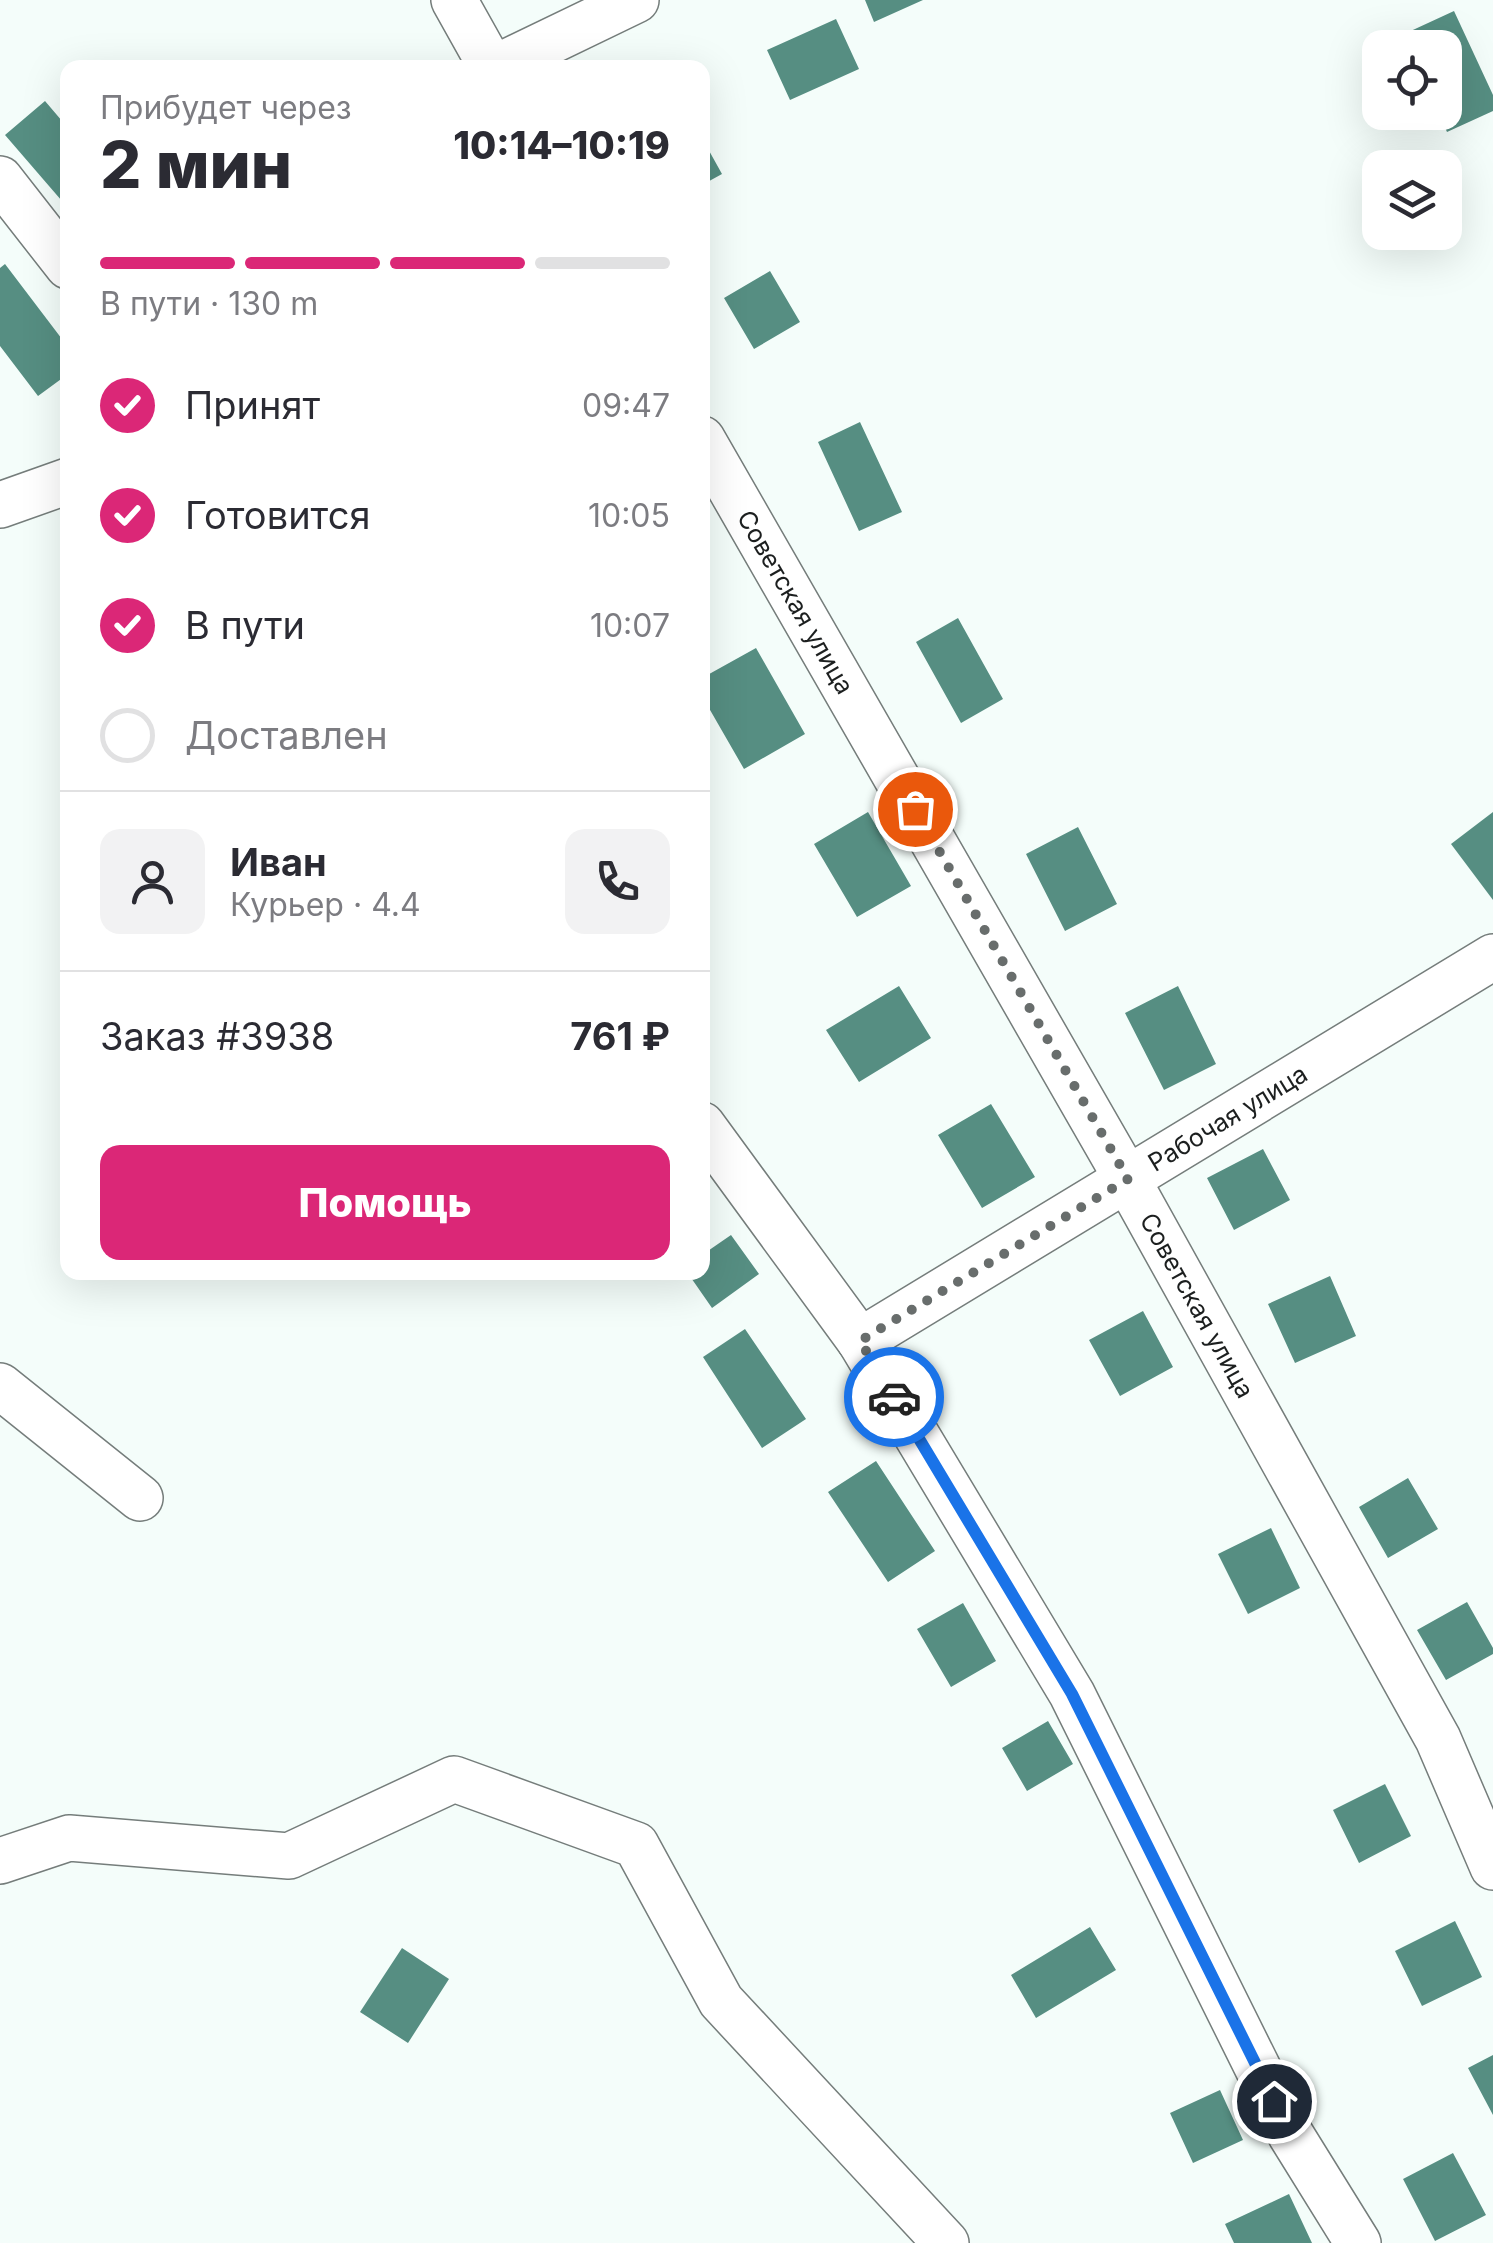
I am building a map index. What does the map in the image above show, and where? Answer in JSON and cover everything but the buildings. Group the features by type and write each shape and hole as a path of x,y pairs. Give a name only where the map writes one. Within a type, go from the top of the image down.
{"street":[{"path":"454,0 489,60"},
{"path":"511,60 636,0"},
{"path":"0,179 60,256"},
{"name":"Советская улица","path":"710,452 1128,1179 1438,1740 1493,1867"},
{"path":"0,505 60,484"},
{"name":"Рабочая улица","path":"860,1341 1493,957"},
{"path":"710,1135 860,1341 1072,1694 1292,2135 1358,2243"},
{"path":"0,1386 140,1498"},
{"path":"0,1861 69,1838 289,1856 454,1779 636,1845 721,2001 946,2243"}],"way so far":[{"path":"894,1397 860,1341 1128,1179 915,809"}],"route":[{"path":"894,1397 1072,1694 1274,2101"}]}
